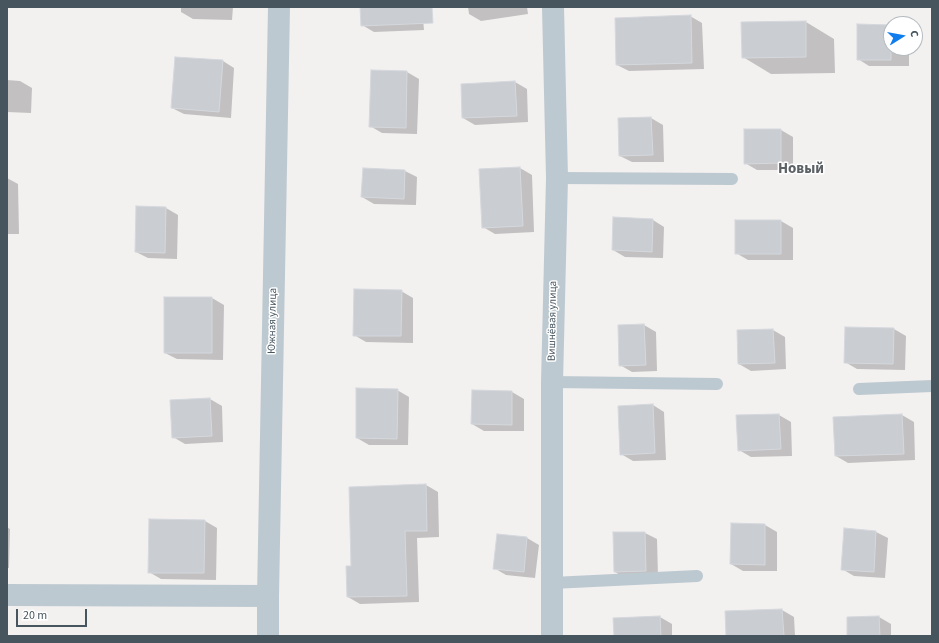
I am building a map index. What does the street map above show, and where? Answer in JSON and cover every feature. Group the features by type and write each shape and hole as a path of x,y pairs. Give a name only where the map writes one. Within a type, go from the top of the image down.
{"street":[{"name":"Южная улица","path":"268,636 279,7"},
{"name":"Вишнёвая улица","path":"552,636 552,382 557,178 553,7"},
{"path":"7,594 268,596"}],"lane":[{"path":"557,178 732,179"},
{"path":"552,382 717,384"},
{"path":"859,389 932,386"},
{"path":"552,583 697,576"}],"building":[{"path":"360,7 432,7 433,23 361,26"},
{"path":"691,15 692,63 616,65 615,18"},
{"path":"806,21 806,57 742,58 741,22"},
{"path":"857,24 883,25 883,56 891,56 891,60 857,60"},
{"path":"175,57 223,60 219,112 171,108"},
{"path":"371,70 407,71 406,128 369,127"},
{"path":"515,81 517,116 462,118 461,84"},
{"path":"651,117 653,155 619,156 618,118"},
{"path":"744,129 781,129 781,163 744,164"},
{"path":"520,167 523,226 482,228 479,169"},
{"path":"363,168 405,170 404,199 361,197"},
{"path":"136,206 166,207 165,253 135,252"},
{"path":"613,217 653,219 652,252 612,250"},
{"path":"735,220 781,220 781,254 735,254"},
{"path":"354,289 402,290 401,336 353,336"},
{"path":"164,297 212,297 212,353 164,353"},
{"path":"644,324 646,365 619,366 618,325"},
{"path":"845,327 894,328 893,364 844,363"},
{"path":"773,329 775,363 738,364 737,330"},
{"path":"356,388 398,389 397,439 356,438"},
{"path":"472,390 512,391 512,425 471,424"},
{"path":"210,398 212,436 172,438 170,400"},
{"path":"653,404 655,453 620,455 618,406"},
{"path":"779,414 781,449 738,451 736,415"},
{"path":"902,414 904,454 835,456 833,417"},
{"path":"426,484 427,531 405,531 407,596 347,597 346,566 351,566 349,487"},
{"path":"149,519 205,520 204,573 148,573"},
{"path":"731,523 765,524 765,565 730,564"},
{"path":"844,528 876,531 874,572 841,570"},
{"path":"613,532 645,532 646,571 614,572"},
{"path":"497,534 527,537 524,572 493,569"},
{"path":"782,609 784,636 726,636 725,611"},
{"path":"660,616 661,636 614,636 613,618"},
{"path":"879,616 880,636 847,636 847,617"}],"district":[{"name":"Новый","path":"801,170"}]}
